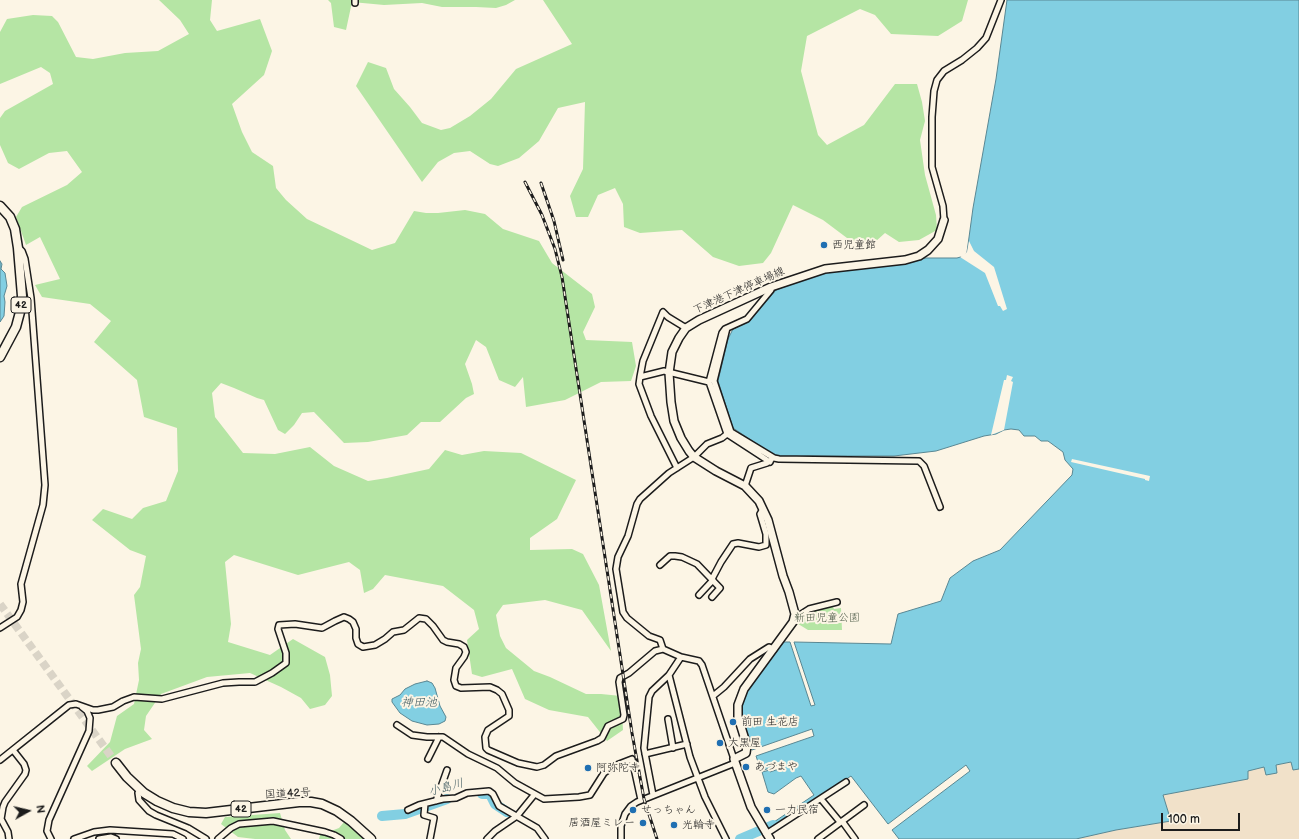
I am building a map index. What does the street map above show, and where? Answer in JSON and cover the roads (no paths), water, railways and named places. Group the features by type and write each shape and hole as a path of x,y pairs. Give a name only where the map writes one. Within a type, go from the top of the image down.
{"highway":[{"name":"42","path":"0,206 12,223 18,248 22,296 16,327 0,357"},
{"name":"国道42号","path":"116,763 140,790 164,804 181,810 216,812 299,802 311,802 322,804 343,815 371,839"}],"main road":[{"name":"下津港下津停車場線","path":"795,618 768,520 759,501 745,486 716,471 694,457 688,451 681,438 674,421 671,402 669,373 672,352 686,328 699,320 771,287 806,274 825,269 905,260 919,256 928,250 938,239 944,220"},
{"path":"766,833 751,807 734,761 743,755 747,750 738,717 738,705 741,694 795,618"}],"street":[{"path":"944,220 943,206 932,167 932,117 934,91 937,80 944,71 962,60 977,48 986,38 1001,0"},
{"path":"0,628 17,617 21,610 23,602 21,584 43,505 45,485 31,298 25,259 22,251 18,248"},
{"path":"771,287 771,290 747,319 725,329 722,333 709,382 727,434 772,460"},
{"path":"677,468 651,416 639,384 643,361 663,312 668,317 686,328"},
{"path":"727,328 714,381 731,432 772,460"},
{"path":"640,377 664,371 709,382"},
{"path":"663,650 660,640 649,636 638,628 623,612 616,569 618,557 628,536 637,504 640,499 677,468 684,465 694,457 707,444 722,438 727,434"},
{"path":"745,486 751,468 772,460 919,461 924,466 940,507"},
{"path":"699,595 713,580 721,562 734,544 738,543 760,547 766,545 766,534 760,514 763,509"},
{"path":"660,565 670,556 682,556 697,564 720,589 712,597"},
{"path":"795,618 809,609 837,602"},
{"path":"0,760 67,706 74,704 98,710 113,707 123,701 134,698 162,699 223,683 255,682 272,673 286,663 286,653 278,629 279,625 295,624 322,628 344,617 353,622 356,629 358,644 362,647 375,644 393,632 404,630 419,618 426,619 443,640 459,644 464,647 466,652 456,668 454,680 456,686 461,688 490,687 502,694 509,710 509,716 488,730 485,737 486,748 518,763 537,767 544,765 556,756 600,740 608,726 623,719 624,715 619,682 620,678 629,673 655,651 663,650 681,657 699,661 713,696 734,761 698,778 640,800 631,806 625,814 621,826 621,839"},
{"path":"713,696 724,687 753,657 769,647 774,649"},
{"path":"653,795 644,748 649,697 652,691 669,675 681,657"},
{"path":"669,675 686,744 705,797 726,839"},
{"path":"52,839 47,831 49,820 89,731 90,718 87,711 81,706"},
{"path":"668,719 673,748"},
{"path":"397,726 412,735 427,737 442,736 468,754 497,768 534,795 546,799 590,795 604,773 614,766 632,759 640,800"},
{"path":"428,759 439,737"},
{"path":"645,754 686,744"},
{"path":"9,839 8,832 1,819 3,807 5,802 22,780 26,770 24,764 13,750"},
{"path":"436,801 447,770"},
{"path":"766,833 846,782"},
{"path":"140,790 138,793 139,800 149,811 188,828 206,839"},
{"path":"408,810 446,798 456,798 466,793 489,791 493,794 499,806 537,828 545,839"},
{"path":"487,839 494,831 517,816 534,795"},
{"path":"821,799 855,839"},
{"path":"426,804 424,816 434,818 430,839"},
{"path":"818,839 864,805"},
{"path":"218,839 231,828 239,824 273,821 325,832 341,839"},
{"path":"74,839 86,834 105,830 177,835 183,839"},
{"path":"156,839 163,834"},
{"path":"99,839 111,837 116,839"}],"water":[{"path":"1007,0 1299,0 1299,769 1293,770 1291,762 1276,765 1277,773 1266,775 1264,767 1248,771 1248,779 1163,795 1171,821 1116,830 1076,839 899,839 892,830 970,771 966,765 888,824 851,776 767,831 765,828 814,795 801,776 774,794 768,792 762,772 770,770 770,772 785,767 784,763 761,771 756,756 814,736 812,729 752,750 741,718 742,701 749,686 783,642 790,642 811,706 815,705 794,642 891,644 898,614 941,601 950,578 973,561 1000,550 1072,475 1073,469 1065,460 1063,452 1048,441 1041,441 1035,436 1024,436 1019,430 1011,429 936,451 894,456 808,456 778,458 733,428 718,381 728,339 733,329 750,321 776,290 817,274 834,270 881,266 926,258 957,258 964,256 967,252 973,208 996,79"},
{"path":"0,261 2,264 1,269 5,273 7,286 4,296 4,316 0,322"},
{"name":"神田池","path":"427,681 432,683 435,688 440,706 446,717 445,721 439,724 427,725 412,721 400,713 392,702 392,699 400,695 405,689 415,684"}],"waterway":[{"name":"小島川","path":"482,794 490,794 495,804 507,812"},
{"name":"小島川","path":"382,816 405,814 447,799"},
{"name":"小島川","path":"740,839 773,825"}],"tunnel":[{"path":"0,604 116,763"}],"railway":[{"path":"525,182 542,215 555,249 562,277 632,733 644,799 657,839"},
{"path":"541,183 554,221 563,260"}],"place":[{"name":"西児童館","path":"824,245"},
{"name":"前田 生花店","path":"733,722"},
{"name":"大黒屋","path":"720,743"},
{"name":"あづまや","path":"746,767"},
{"name":"阿弥陀寺","path":"588,768"},
{"name":"せっちゃん","path":"633,810"},
{"name":"一力民宿","path":"767,810"},
{"name":"居酒屋ミレー","path":"643,823"},
{"name":"光輪寺","path":"674,825"}],"park label":[{"name":"新田児童公園","path":"827,618"}]}
